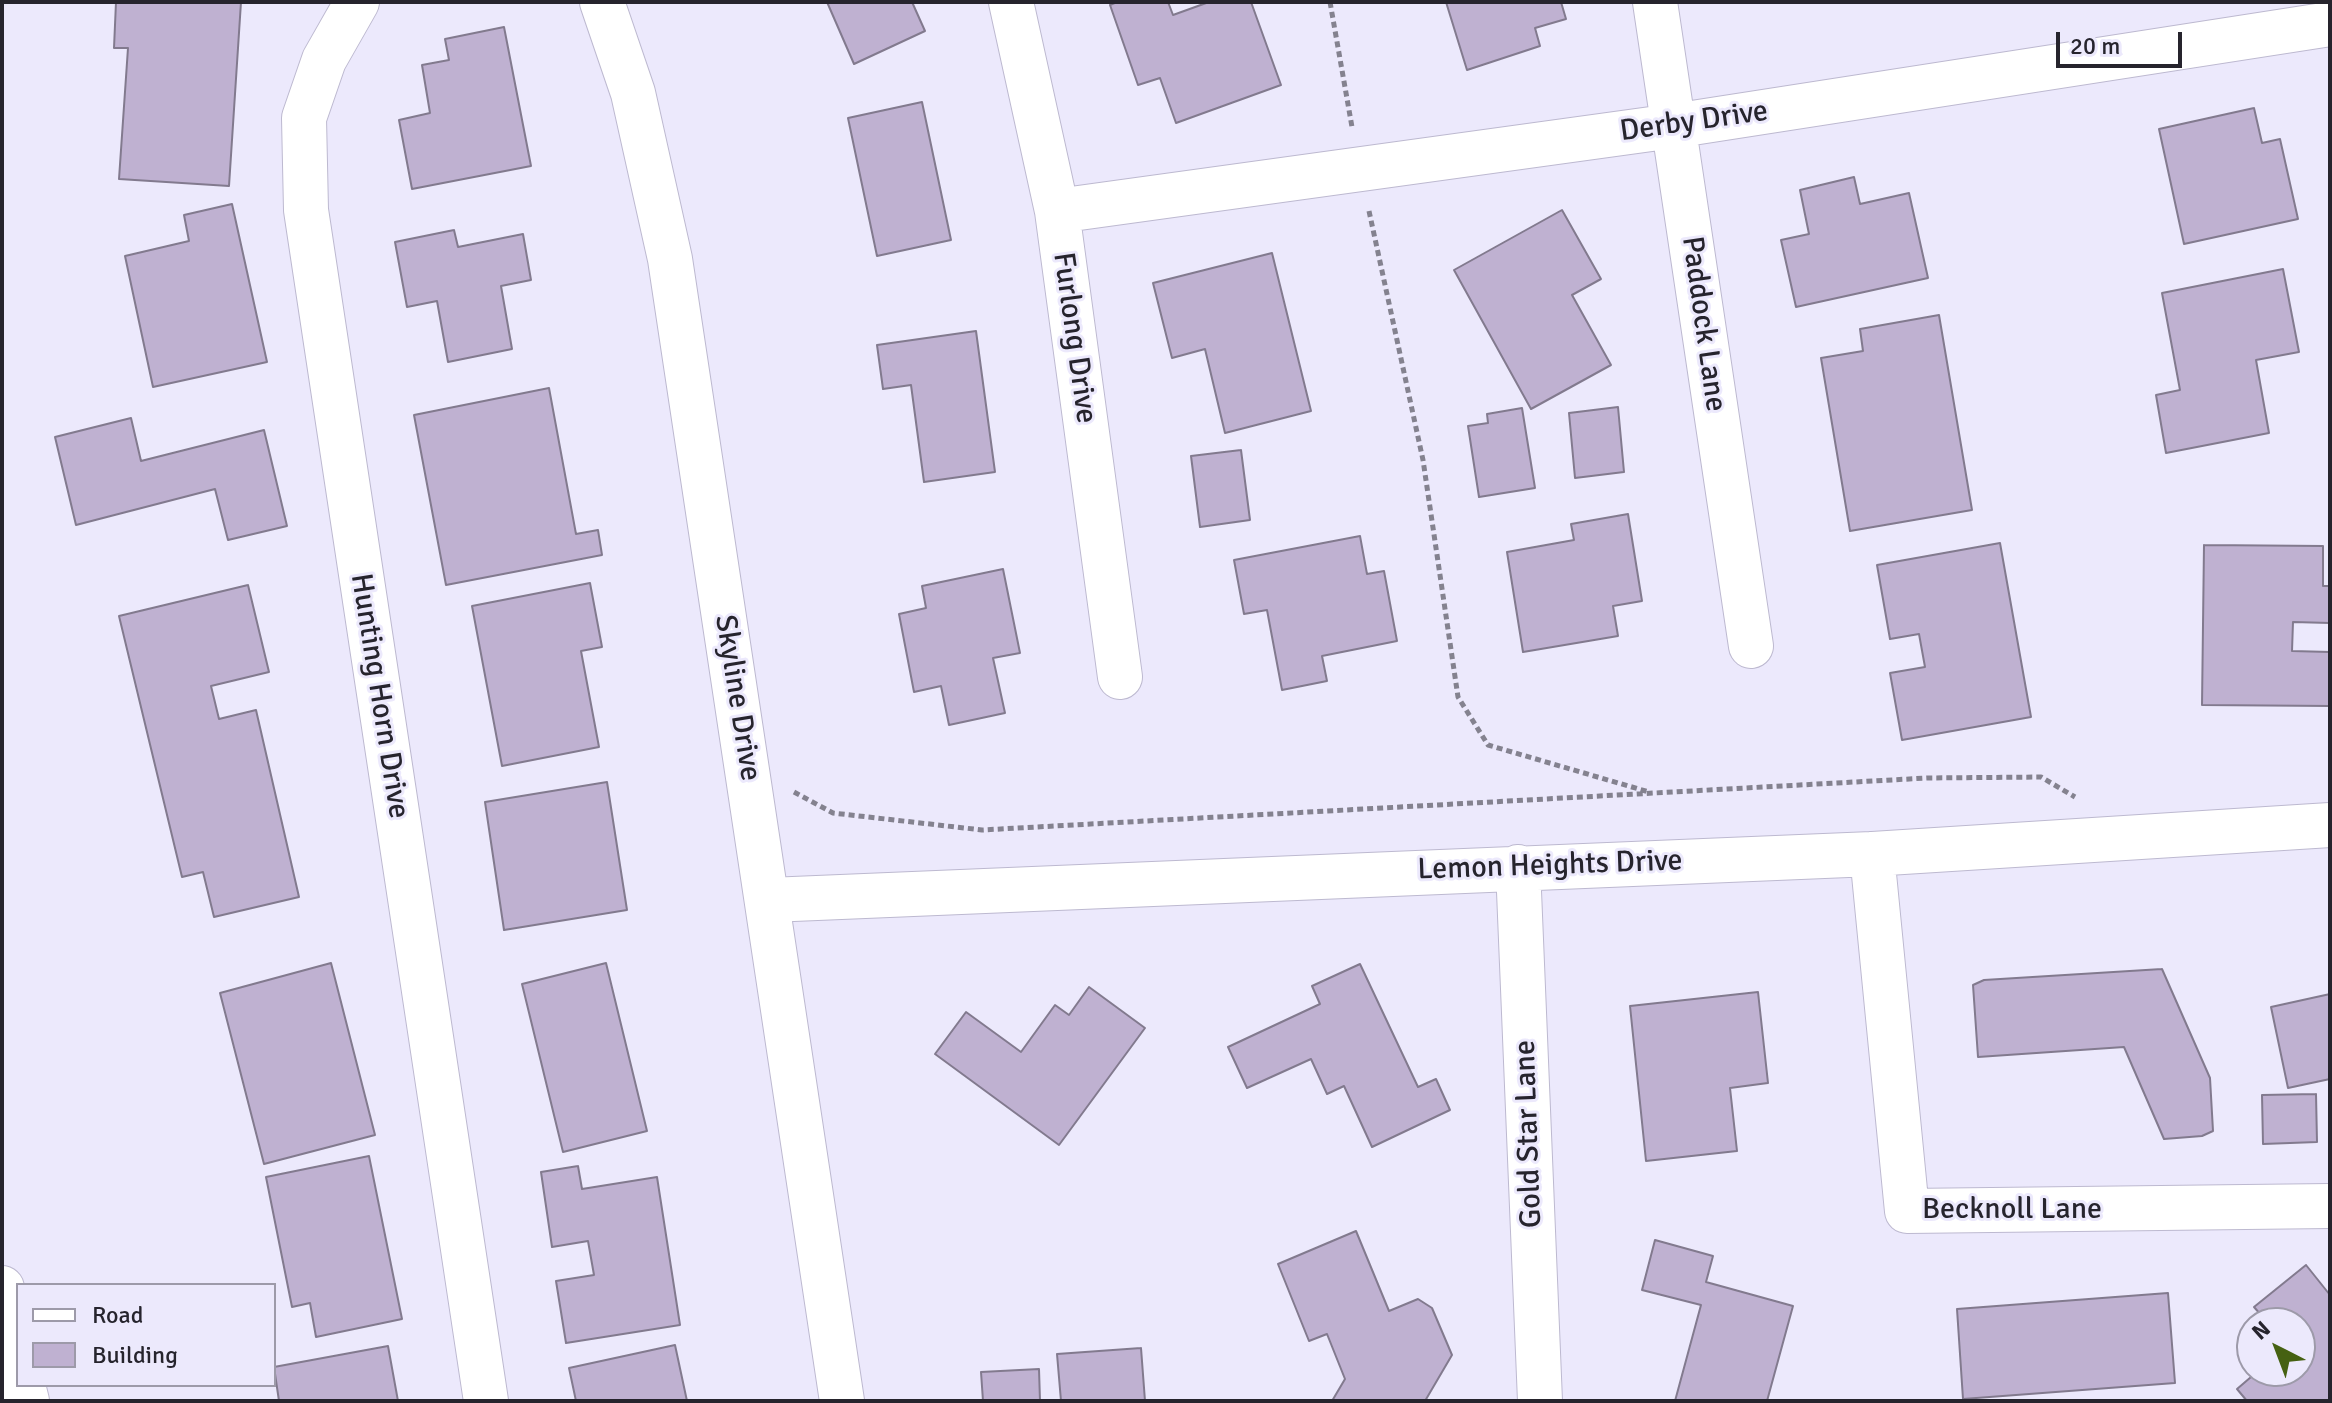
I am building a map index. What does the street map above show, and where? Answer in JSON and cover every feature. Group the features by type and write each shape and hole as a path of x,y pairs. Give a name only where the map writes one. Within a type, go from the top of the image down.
{"street":[{"name":"Hunting Horn Drive","path":"357,2 324,60 304,118 306,210 486,1401"},
{"name":"Skyline Drive","path":"602,2 633,93 670,259 769,900 842,1401"},
{"name":"Furlong Drive","path":"1011,2 1057,211 1120,677"},
{"name":"Paddock Lane","path":"1655,2 1751,646"},
{"name":"Derby Drive","path":"1057,211 1673,126 2330,24"},
{"name":"Lemon Heights Drive","path":"769,900 1872,854 2330,825"},
{"name":"Becknoll Lane","path":"1872,854 1907,1211 2330,1206"},
{"name":"Gold Star Lane","path":"1518,867 1540,1401"},
{"path":"2,1288 16,1350"}],"path":[{"path":"1330,2 1360,169 1423,460 1458,697 1488,745 1653,793"},
{"path":"747,768 833,813 982,830 1927,778 2041,777 2079,799"}],"building":[{"path":"116,2 241,2 229,186 119,179 128,48 114,48"},
{"path":"827,2 912,2 925,31 854,64"},
{"path":"1117,2 1168,2 1173,15 1209,2 1251,2 1281,85 1176,123 1160,78 1138,85 1110,5"},
{"path":"1446,2 1561,2 1566,19 1535,28 1540,46 1467,70"},
{"path":"504,27 531,166 412,189 399,120 430,113 422,65 449,60 445,39"},
{"path":"922,102 951,240 877,256 848,118"},
{"path":"2254,108 2262,143 2280,139 2298,219 2184,244 2159,129"},
{"path":"1854,177 1860,204 1909,193 1928,278 1796,307 1781,240 1809,234 1800,190"},
{"path":"232,204 267,362 153,387 125,256 189,241 184,215"},
{"path":"1562,210 1601,279 1572,295 1611,365 1531,409 1454,270"},
{"path":"454,230 458,247 523,234 531,280 501,286 512,349 448,362 437,301 407,307 395,242"},
{"path":"1272,253 1311,411 1225,433 1205,349 1172,358 1153,283"},
{"path":"2283,269 2299,352 2256,360 2269,433 2166,453 2156,395 2180,390 2162,293"},
{"path":"1939,315 1972,510 1850,531 1821,358 1863,351 1860,329"},
{"path":"976,331 995,472 924,482 911,385 883,389 877,345"},
{"path":"549,388 576,534 598,530 602,555 446,585 414,415"},
{"path":"1618,407 1624,472 1575,478 1569,413"},
{"path":"1522,408 1535,488 1479,497 1468,426 1488,423 1487,414"},
{"path":"131,418 141,461 264,430 287,526 228,540 215,489 76,525 55,437"},
{"path":"1241,450 1250,520 1200,527 1191,456"},
{"path":"1628,514 1642,601 1613,606 1618,636 1523,652 1507,552 1574,540 1571,524"},
{"path":"1360,536 1367,574 1384,571 1397,641 1322,656 1327,681 1282,690 1267,610 1244,614 1234,560"},
{"path":"2000,543 2031,717 1902,740 1890,673 1925,667 1919,634 1890,639 1877,565"},
{"path":"2204,545 2323,546 2323,586 2330,586 2330,623 2293,622 2292,651 2330,652 2330,706 2202,705"},
{"path":"1003,569 1020,653 993,658 1005,713 949,725 941,686 914,692 899,614 926,608 922,586"},
{"path":"590,583 602,647 581,651 599,747 502,766 472,606"},
{"path":"248,585 269,672 211,686 219,719 256,710 299,897 214,917 203,872 182,877 119,616"},
{"path":"607,782 627,910 504,930 485,802"},
{"path":"331,963 375,1135 264,1164 220,993"},
{"path":"606,963 647,1131 563,1152 522,984"},
{"path":"1360,964 1418,1087 1436,1079 1450,1110 1372,1147 1344,1086 1327,1094 1311,1059 1247,1088 1228,1047 1320,1004 1312,986"},
{"path":"2162,969 2210,1078 2213,1131 2202,1136 2164,1139 2124,1047 1978,1057 1973,985 1984,980"},
{"path":"1089,987 1145,1028 1059,1145 935,1054 966,1012 1021,1052 1055,1005 1069,1015"},
{"path":"1758,992 1768,1083 1730,1088 1737,1151 1646,1161 1630,1006"},
{"path":"2330,994 2330,1079 2288,1088 2271,1007"},
{"path":"2316,1094 2317,1142 2263,1144 2262,1095"},
{"path":"369,1156 402,1319 316,1337 310,1303 292,1307 266,1177"},
{"path":"578,1166 582,1189 657,1177 680,1325 566,1343 556,1281 594,1275 588,1241 552,1247 541,1172"},
{"path":"1356,1231 1389,1311 1418,1299 1432,1308 1452,1355 1425,1401 1332,1401 1345,1379 1327,1334 1309,1341 1278,1264"},
{"path":"1655,1240 1713,1256 1706,1282 1793,1306 1767,1401 1675,1401 1701,1305 1642,1290"},
{"path":"2306,1265 2330,1295 2330,1401 2247,1401 2237,1389 2316,1387 2316,1307 2254,1307"},
{"path":"2168,1293 2175,1383 1963,1399 1957,1309"},
{"path":"675,1345 687,1401 576,1401 569,1368"},
{"path":"388,1346 398,1401 279,1401 276,1367"},
{"path":"1141,1348 1145,1401 1061,1401 1057,1354"},
{"path":"1039,1369 1040,1401 983,1401 981,1372"}]}
